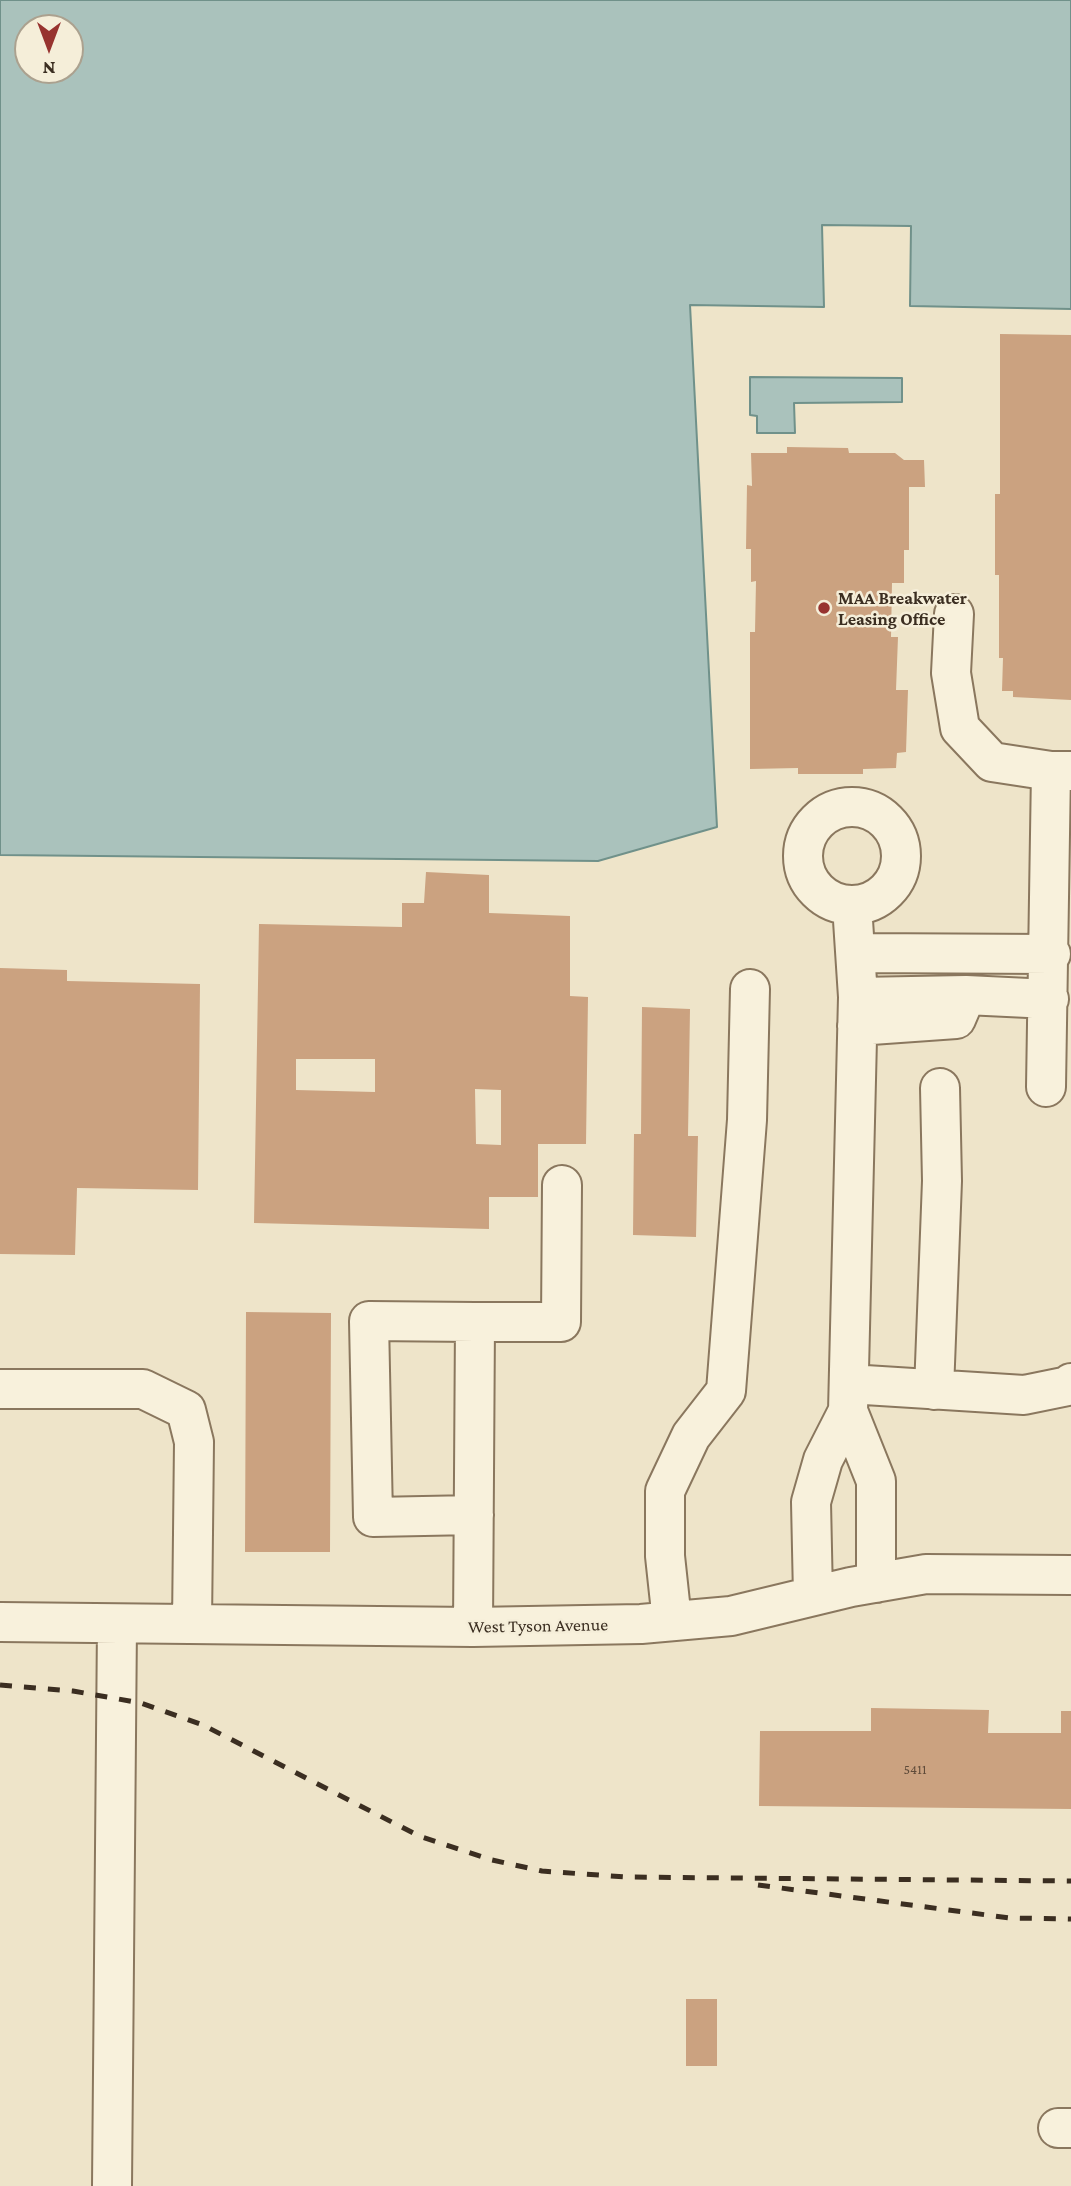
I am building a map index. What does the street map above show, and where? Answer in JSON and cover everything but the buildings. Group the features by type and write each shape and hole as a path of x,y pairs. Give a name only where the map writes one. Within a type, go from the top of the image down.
{"street":[{"path":"954,614 951,673 960,728 992,762 1061,771 1061,868 1046,1087"},
{"path":"852,905 857,1011 849,1398 876,1481 876,1583"},
{"path":"856,953 964,954 1055,975"},
{"path":"857,1011 956,1019 966,995 964,954"},
{"path":"966,995 1055,975"},
{"path":"672,1621 665,1556 665,1491 691,1436 726,1391 747,1120 750,989"},
{"path":"934,1390 942,1181 940,1088"},
{"path":"474,1516 373,1517 369,1321 561,1322 562,1185"},
{"path":"473,1627 475,1322"},
{"path":"849,1398 934,1390 1024,1395 1071,1383"},
{"path":"0,1389 143,1389 186,1410 194,1442 192,1625"},
{"path":"813,1596 811,1502 823,1460 849,1398"},
{"name":"West Tyson Avenue","path":"0,1622 473,1627 672,1621 732,1616 813,1596 926,1574 1071,1574"},
{"path":"112,2186 117,1624"}],"water":[{"path":"0,0 1071,0 1071,309 910,306 911,226 822,225 824,307 690,305 717,827 598,861 0,855"},
{"path":"750,377 902,378 902,402 794,403 795,433 757,433 757,416 750,415"}],"railway":[{"path":"0,1685 73,1691 141,1703 203,1725 419,1836 492,1860 542,1871 625,1877 1071,1881"},
{"path":"758,1885 1010,1918 1071,1919"}],"place":[{"name":"MAA Breakwater Leasing Office","path":"824,608"}]}
